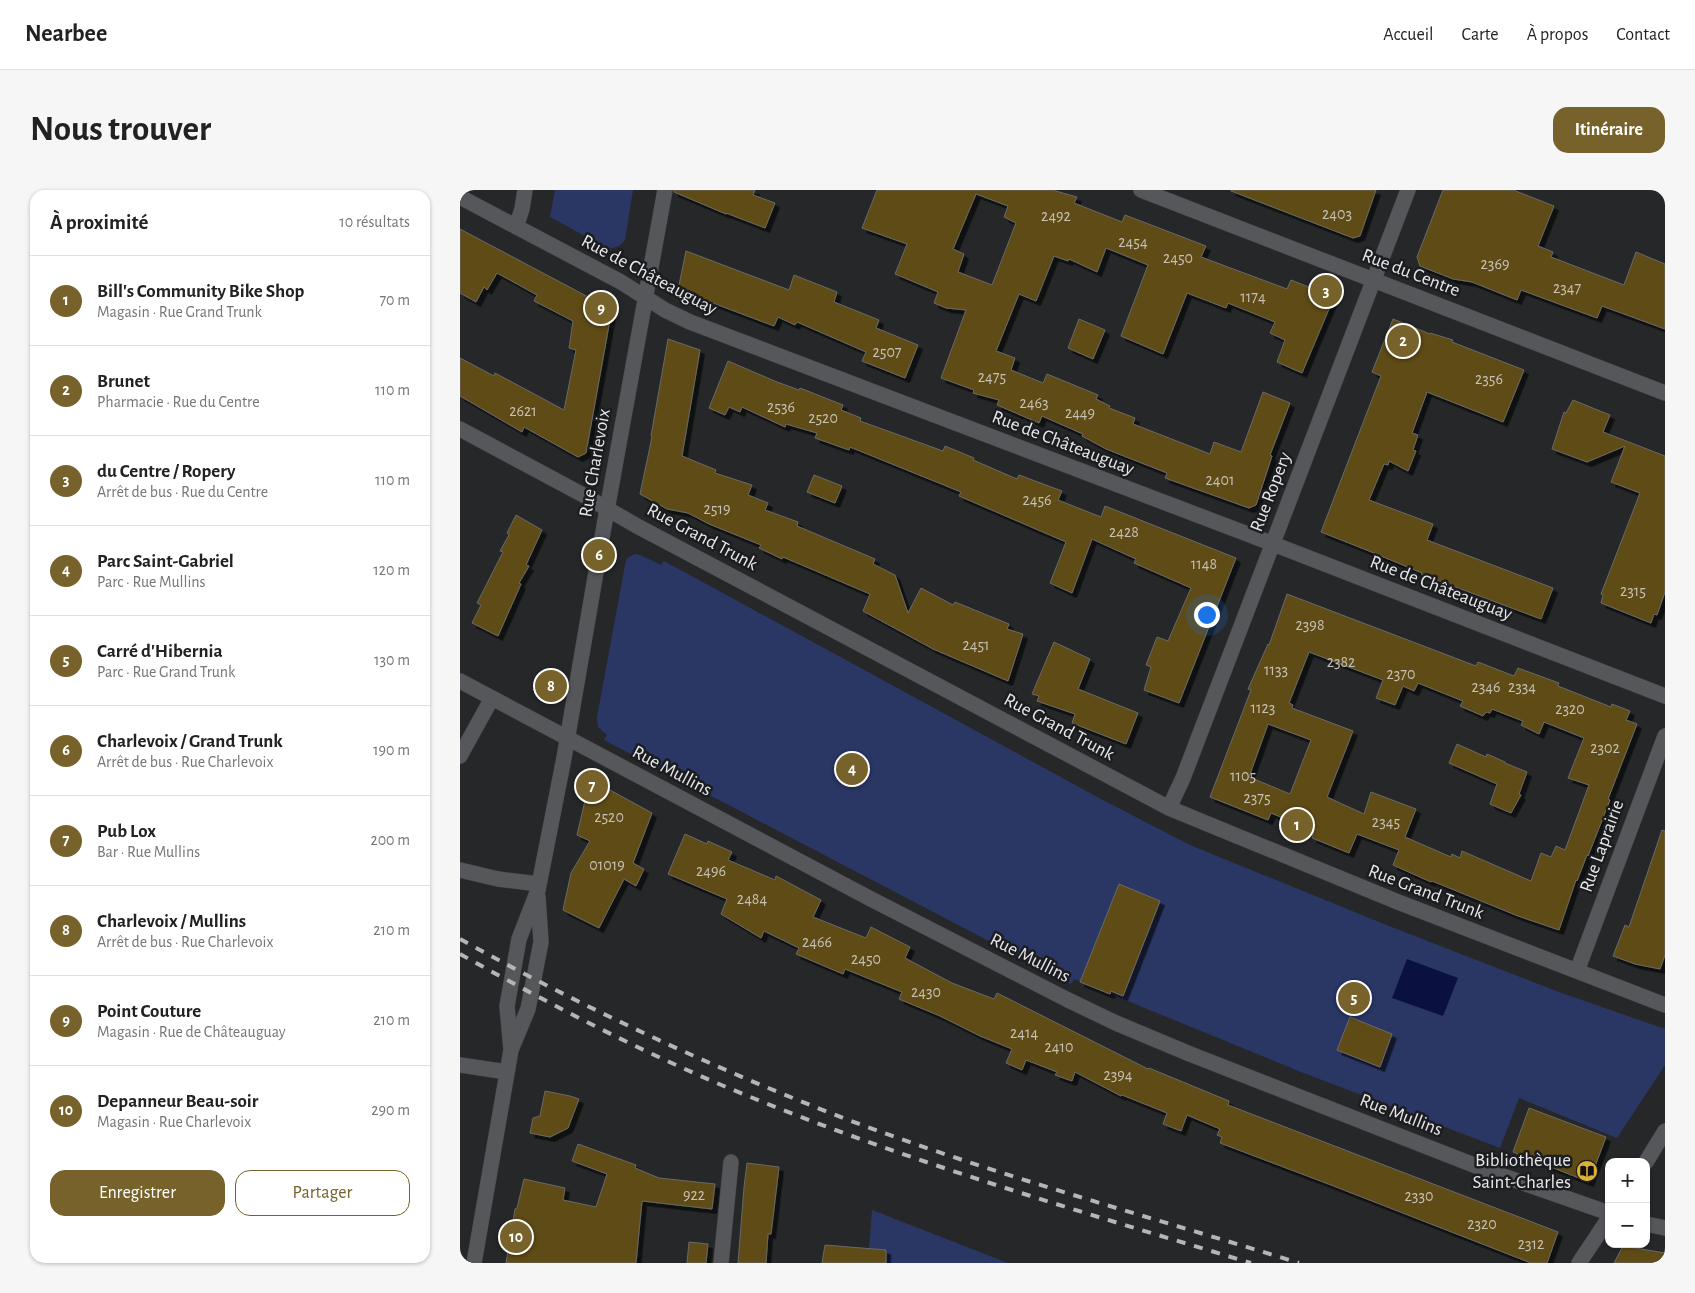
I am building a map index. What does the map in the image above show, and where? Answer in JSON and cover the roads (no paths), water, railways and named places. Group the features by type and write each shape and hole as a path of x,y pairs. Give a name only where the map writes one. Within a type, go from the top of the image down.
{"street":[{"path":"516,227 522,209 525,190"},
{"name":"Rue Charlevoix","path":"511,1050 507,1006 519,939 539,887 665,190"},
{"name":"Rue du Centre","path":"1142,190 1665,393"},
{"name":"Rue Ropery","path":"1169,808 1183,778 1408,190"},
{"name":"Rue de Châteauguay","path":"460,197 621,282 677,316 709,330 1665,696"},
{"name":"Rue Grand Trunk","path":"460,430 1169,808 1398,902 1665,1005"},
{"name":"Rue Mullins","path":"460,681 878,902 1116,1023 1190,1054 1489,1171 1605,1212"},
{"path":"460,756 492,698"},
{"name":"Rue Laprairie","path":"1577,971 1665,736"},
{"path":"460,870 539,887"},
{"name":"Rue Charlevoix","path":"474,1263 511,1050 528,1009 541,942 539,887"},
{"path":"460,1065 507,1072"},
{"path":"1648,1158 1665,1131"},
{"path":"721,1263 730,1162"},
{"path":"1579,1263 1605,1224"},
{"path":"1650,1225 1665,1228"}],"railway":[{"path":"460,939 554,989 650,1036 747,1079 846,1119 958,1159 1299,1263"},
{"path":"460,954 638,1047 748,1096 872,1143 998,1186 1251,1263"}],"place":[{"name":"du Centre / Ropery","path":"1326,291"},
{"name":"Point Couture","path":"601,308"},
{"name":"Brunet","path":"1403,341"},
{"name":"Charlevoix / Grand Trunk","path":"599,555"},
{"name":"Charlevoix / Mullins","path":"551,686"},
{"name":"Parc Saint-Gabriel","path":"852,769"},
{"name":"Pub Lox","path":"592,786"},
{"name":"Bill's Community Bike Shop","path":"1297,825"},
{"name":"Carré d'Hibernia","path":"1354,998"},
{"name":"Bibliothèque Saint-Charles","path":"1587,1171"},
{"name":"Depanneur Beau-soir","path":"516,1237"}]}
